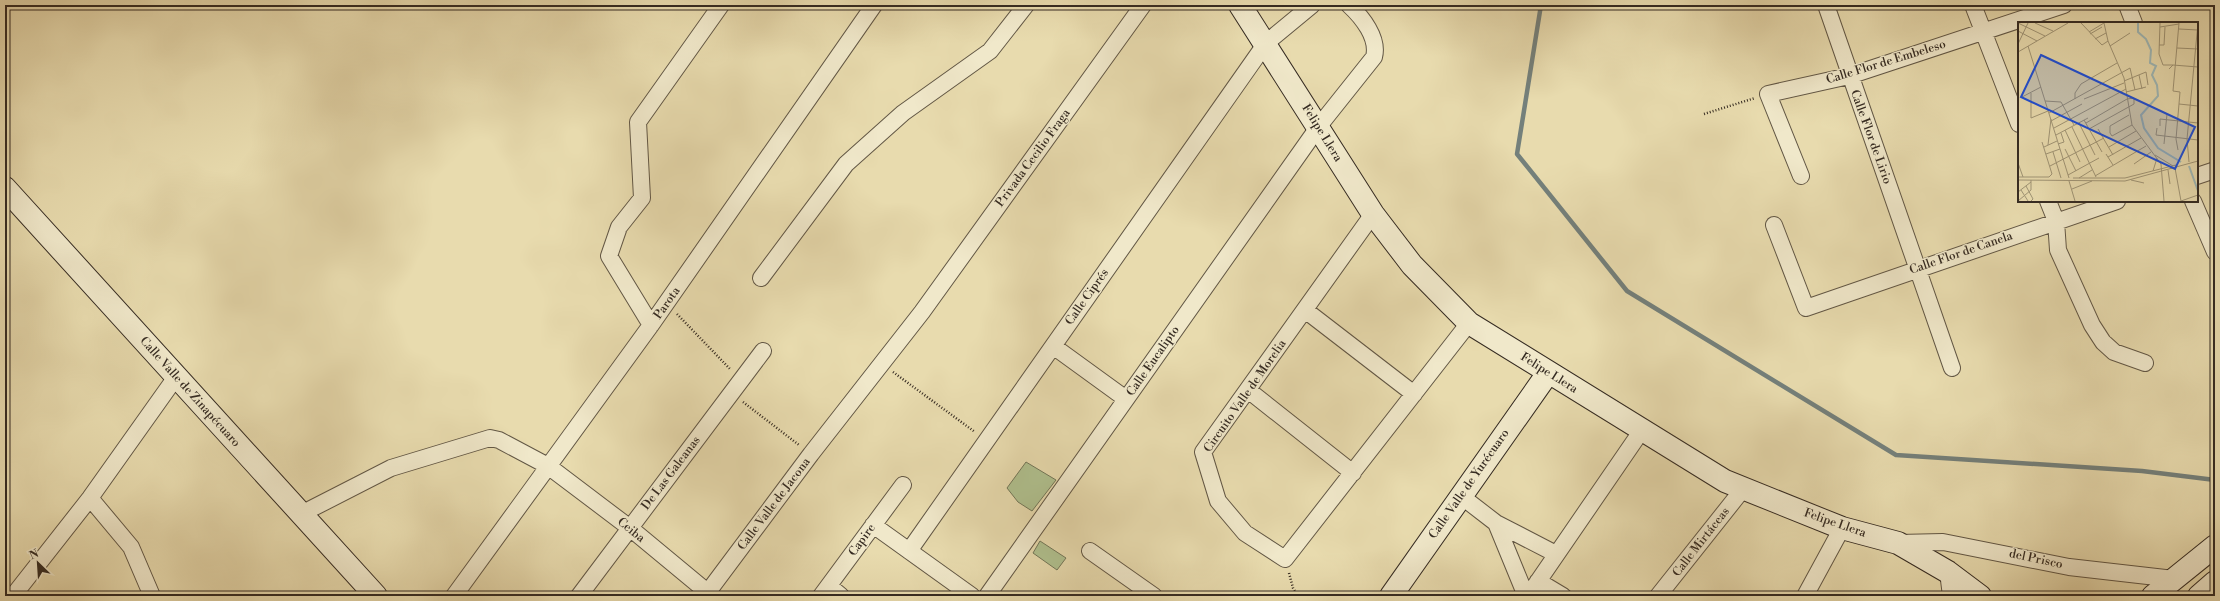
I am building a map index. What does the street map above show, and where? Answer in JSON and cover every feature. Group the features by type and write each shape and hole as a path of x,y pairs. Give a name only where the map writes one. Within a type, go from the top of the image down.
{"street":[{"path":"652,325 609,256 619,227 642,198 638,122 721,5"},
{"name":"Parota","path":"454,596 652,325 874,5"},
{"path":"761,278 846,164 903,112 990,52 1026,5"},
{"name":"Privada Cecilio Fraga","path":"811,454 922,312 1143,5"},
{"name":"Felipe Llera","path":"1240,5 1319,126 1373,214 1412,265 1469,323 1725,481 1842,528 1898,543 1948,572 1980,596"},
{"name":"Calle Ciprés","path":"909,551 1266,43 1312,5"},
{"name":"Calle Eucalipto","path":"987,596 1319,126 1374,56 1376,49 1362,17 1350,5"},
{"name":"Calle Flor de Lirio","path":"1826,5 1849,76 1918,268 1952,368"},
{"path":"1973,5 2018,121"},
{"name":"Calle Flor de Embeleso","path":"1768,94 1849,76 2064,5"},
{"path":"2127,5 2134,22"},
{"path":"1768,94 1801,176"},
{"path":"2198,176 2215,170"},
{"name":"Calle Valle de Zinapécuaro","path":"5,188 376,596"},
{"path":"2048,202 2056,221 2058,250 2092,325 2103,342 2114,352 2145,363"},
{"name":"Calle Flor de Canela","path":"1774,225 1806,308 1918,268 2114,202"},
{"path":"2193,202 2215,252"},
{"name":"Circuito Valle de Morelia","path":"1285,559 1244,533 1218,501 1203,452 1373,214"},
{"path":"1305,310 1414,394"},
{"path":"1285,559 1354,473 1469,323"},
{"path":"1053,346 1126,399"},
{"name":"De Las Galeanas","path":"579,596 763,351"},
{"name":"Calle Valle de Yurécuaro","path":"1391,596 1548,373"},
{"path":"14,596 90,498 176,377"},
{"path":"1248,390 1354,473"},
{"path":"1527,596 1642,430"},
{"name":"Ceiba","path":"302,514 391,468 490,438 499,440 548,466 630,528 708,595"},
{"name":"Calle Valle de Jacona","path":"708,595 811,454"},
{"name":"Capire","path":"825,591 903,485"},
{"name":"Calle Mirtáceas","path":"1658,596 1743,489"},
{"path":"1461,496 1496,523 1556,554"},
{"path":"90,498 131,547 152,596"},
{"path":"1496,523 1527,596"},
{"path":"873,525 972,596"},
{"path":"1805,596 1842,528"},
{"name":"del Prisco","path":"1898,543 1944,542 2069,567 2174,579"},
{"path":"2153,596 2215,546"},
{"path":"1090,551 1154,596"},
{"path":"1948,572 1951,596"},
{"path":"1538,581 1563,596"},
{"path":"825,591 841,596"}],"path":[{"path":"1704,114 1768,94"},
{"name":"Calle Valle de Jacona","path":"667,303 736,386 811,454"},
{"path":"881,364 987,440"},
{"path":"1285,559 1293,588 1298,596"}],"green space":[{"path":"1026,462 1056,480 1032,511 1018,502 1007,488"},
{"path":"1040,541 1066,558 1057,570 1033,553"}],"waterway":[{"path":"1541,5 1517,154 1627,291 1896,455 2142,471 2215,480"}]}
